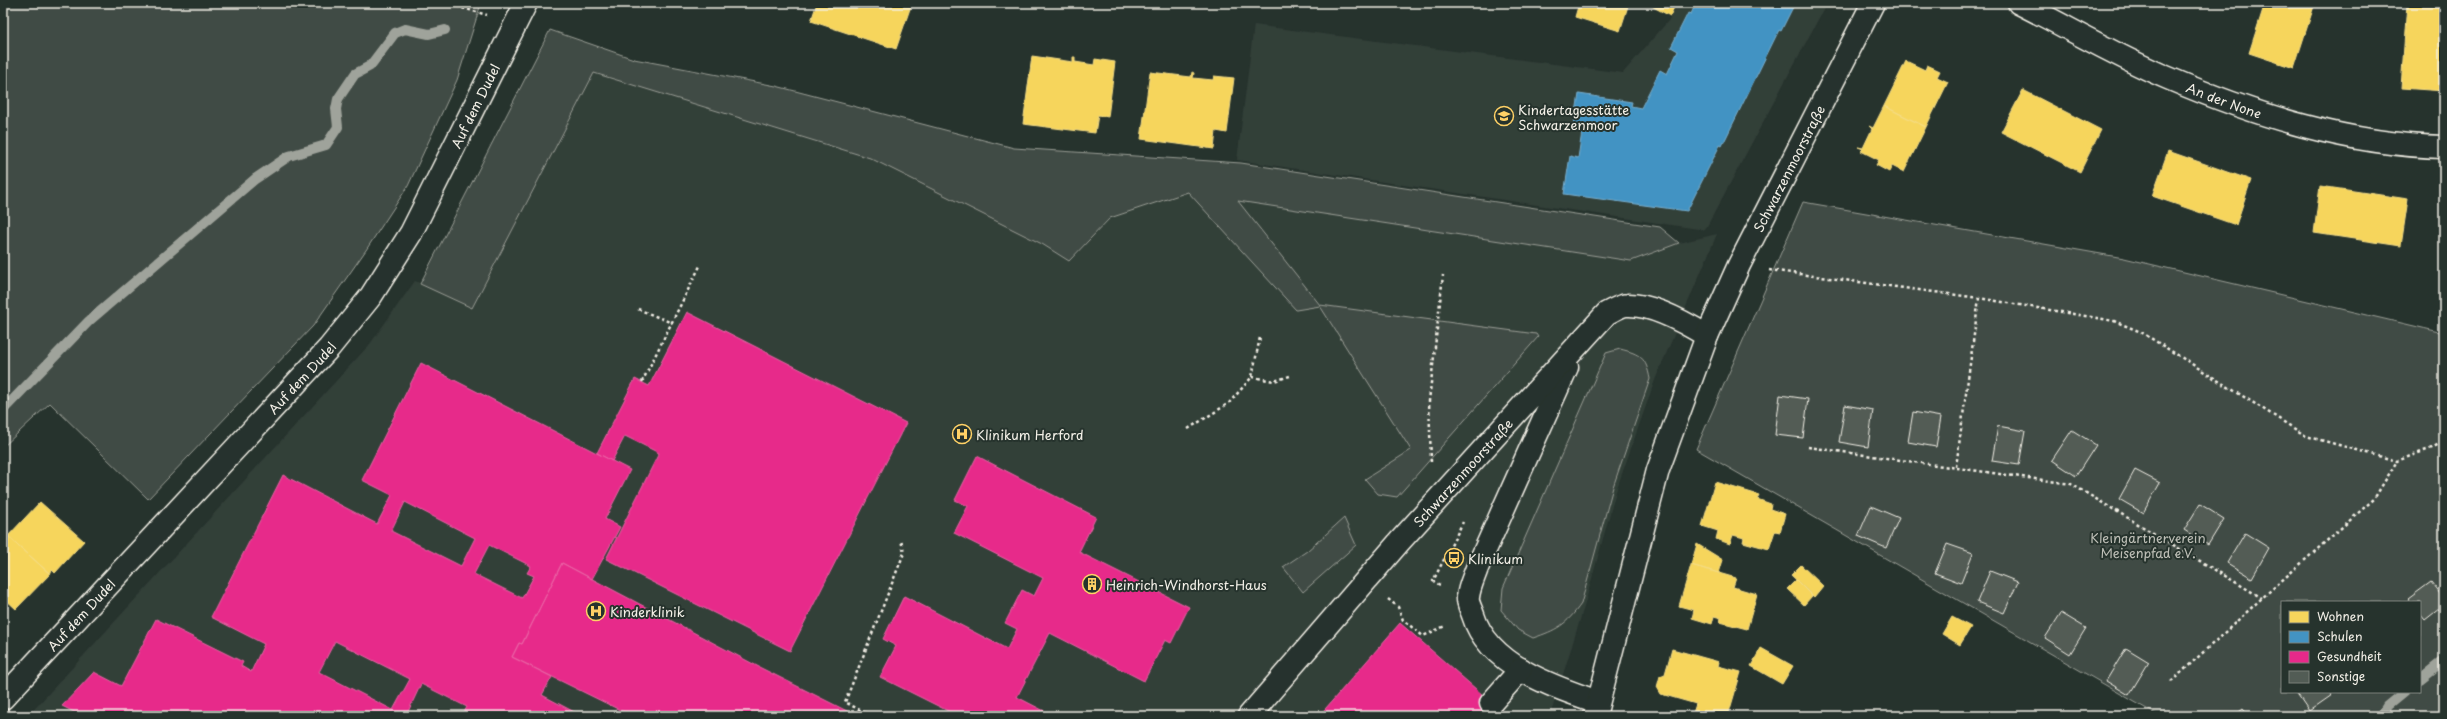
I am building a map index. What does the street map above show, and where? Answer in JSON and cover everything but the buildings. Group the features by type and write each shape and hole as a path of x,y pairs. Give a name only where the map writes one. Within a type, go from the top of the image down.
{"street":[{"name":"Auf dem Dudel","path":"3,698 323,354 372,296 411,233 526,3"},
{"name":"Schwarzenmoorstraße","path":"1596,709 1658,470 1707,336 1739,264 1873,3"},
{"name":"An der None","path":"2019,3 2167,78 2247,109 2345,136 2444,147"},
{"name":"Schwarzenmoorstraße","path":"1249,716 1400,541 1607,313 1626,304 1659,312 1685,322 1707,336"},
{"path":"1574,350 1477,568 1468,598 1476,624 1492,648 1521,669 1567,692 1596,709"},
{"path":"1491,703 1521,669"}],"path":[{"path":"445,3 516,25"},
{"path":"1739,264 1792,274 1979,298 2121,324 2141,332 2306,436 2348,450 2397,461 2432,448 2444,441"},
{"path":"642,382 700,266"},
{"path":"1443,275 1429,400 1431,464 1452,484"},
{"path":"1956,467 1979,298"},
{"path":"638,309 672,323"},
{"path":"1188,429 1229,403 1252,377 1260,337"},
{"path":"1252,377 1274,381 1290,376"},
{"path":"1808,447 2071,484 2262,598"},
{"path":"2171,682 2262,598 2374,499 2397,461"},
{"path":"871,716 845,702 904,553 901,540"},
{"path":"1402,620 1423,636 1445,626 1476,624"}],"shaded area":[{"name":"Kindertagesstätte Schwarzenmoor","path":"1677,3 1827,3 1705,230 1237,160 1254,25 1623,73 1669,20"},
{"name":"Klinikum Herford","path":"594,73 870,158 1042,244 1069,261 1110,218 1188,192 1631,261 1679,243 1717,234 1655,380 1617,488 1584,607 1550,716 28,716 370,344 415,281 472,308"}],"green space":[{"path":"3,3 466,3 480,7 457,80 408,186 366,250 313,326 148,499 50,403 3,447"},
{"path":"550,30 634,59 776,86 1014,148 1241,163 1660,227 1679,243 1631,261 1238,201 1320,305 1536,334 1538,337 1397,497 1378,494 1365,479 1411,450 1320,306 1296,310 1188,192 1110,218 1069,261 1042,244 870,158 594,73 472,308 420,284"},
{"name":"Kleingärtnerverein Meisenpfad e.V.","path":"1803,202 2124,258 2444,333 2444,716 2159,716 1696,449"},
{"path":"1620,349 1638,355 1641,358 1647,366 1650,379 1613,487 1581,604 1566,622 1549,632 1533,638 1518,630 1501,610 1503,588 1606,353"},
{"path":"1344,518 1356,545 1303,592 1283,567 1307,551"}],"waterway":[{"path":"3,410 89,321 255,179 289,156 326,145 338,127 336,109 338,99 355,74 370,66 395,33 405,29 429,34 445,30"},
{"path":"2421,679 2444,661"},
{"path":"2381,716 2387,706 2403,693"}],"place":[{"name":"Kindertagesstätte Schwarzenmoor","path":"1504,116"},
{"name":"Klinikum Herford","path":"962,434"},
{"name":"Klinikum","path":"1454,558"},
{"name":"Heinrich-Windhorst-Haus","path":"1092,584"},
{"name":"Kinderklinik","path":"596,611"}]}
